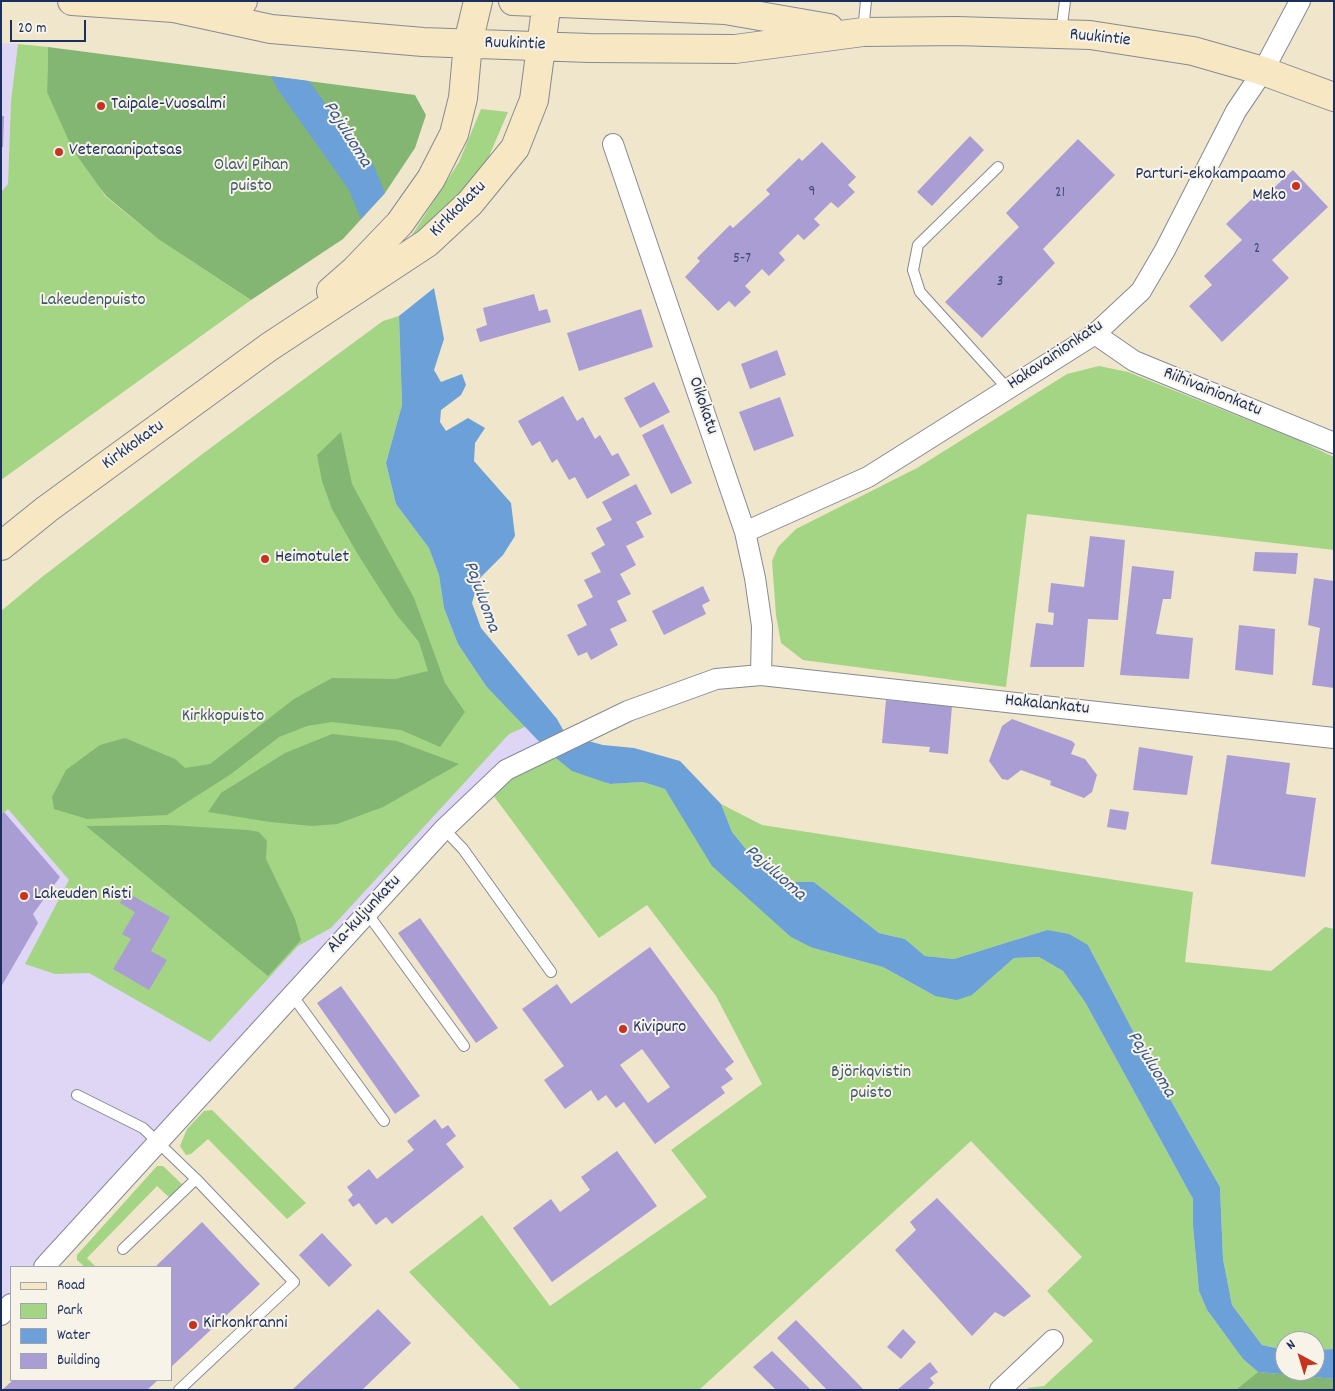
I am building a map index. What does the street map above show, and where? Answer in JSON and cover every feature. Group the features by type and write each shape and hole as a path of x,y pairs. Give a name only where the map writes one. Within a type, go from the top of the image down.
{"main road":[{"name":"Ruukintie","path":"72,1 174,8 271,29 468,44 661,50 734,49 860,33 956,31 1090,35 1193,51 1263,71 1334,97"},
{"name":"Ruukintie","path":"174,8 243,1"},
{"name":"Kirkkokatu","path":"268,347 355,270 400,223 431,180 454,134 463,98 468,44 478,1"},
{"name":"Ruukintie","path":"513,1 725,10 860,33"},
{"name":"Kirkkokatu","path":"1,546 48,509 268,347 427,243 470,202 516,148 534,100 547,2"}],"street":[{"name":"Hakavainionkatu","path":"745,532 868,477 1095,334 1141,291 1165,250 1236,111 1263,71 1300,1"},
{"name":"Oikokatu","path":"613,144 745,532 755,578 762,626 761,675"},
{"name":"Riihivainionkatu","path":"1095,334 1134,360 1334,443"},
{"name":"Ala-kuljunkatu","path":"45,1266 444,829 506,770 539,752 628,710 716,679 761,675"},
{"name":"Hakalankatu","path":"761,675 1334,738"},
{"path":"1,1315 10,1305"},
{"path":"1000,1390 1053,1340"}],"lane":[{"path":"860,33 866,1"},
{"path":"1061,34 1065,1"},
{"path":"998,167 918,246 913,270 920,292 1007,388"},
{"path":"444,829 463,849 552,972"},
{"path":"367,913 464,1046"},
{"path":"292,995 384,1122"},
{"path":"78,1095 143,1128 196,1179 294,1282 179,1390"},
{"path":"123,1249 196,1179"}],"shaded area":[{"path":"1,43 18,44 11,101 8,184 1,192"},
{"name":"Kirkkopuisto","path":"383,321 399,322 386,463 527,726 544,746 506,770 40,1266 10,1266 10,1298 1,1308 1,611 208,450"}],"green space":[{"name":"Lakeudenpuisto","path":"18,44 48,47 47,92 105,196 158,239 251,300 1,480 1,192 8,184 11,101"},
{"name":"Olavi Pihan puisto","path":"48,47 415,95 426,115 415,148 385,193 343,239 251,300 158,239 106,196 73,150 47,92"},
{"path":"481,109 508,112 483,170 439,214 410,238 459,162"},
{"name":"Kirkkopuisto","path":"399,316 402,405 386,463 396,504 429,548 439,575 444,608 458,644 486,686 527,726 509,734 331,928 298,946 210,1042 89,973 55,974 25,964 69,880 8,809 1,815 1,611 42,577 205,452 383,321"},
{"path":"1099,366 1128,372 1298,440 1334,457 1334,550 1027,514 1006,687 803,660 781,643 776,615 772,561 778,547 796,529 917,468 1067,374"},
{"path":"341,432 352,484 414,598 445,683 465,712 440,747 401,730 332,722 307,726 279,737 231,774 167,815 87,819 54,809 52,797 66,770 100,745 125,738 175,759 185,768 210,764 294,699 332,678 395,679 428,671 419,642 396,614 357,553 332,509 322,481 317,455"},
{"path":"332,734 397,741 459,764 383,807 337,824 312,826 270,822 208,812 221,793 285,753"},
{"name":"Björkqvistin puisto","path":"551,754 609,784 643,782 665,789 679,810 813,948 883,967 935,996 972,995 1014,958 1039,957 1063,971 1085,1002 1193,1199 1193,1226 1199,1291 1207,1310 1243,1359 1258,1372 1275,1374 1275,1381 1325,1381 1325,1378 1334,1379 1334,1390 1029,1390 1027,1388 1044,1386 1093,1341 1047,1291 1082,1257 971,1141 699,1390 521,1390 409,1272 482,1215 550,1306 707,1197 671,1150 762,1084 716,996 647,905 599,938 493,795 512,779"},
{"path":"721,804 762,825 1193,892 1185,962 1271,971 1325,927 1334,929 1334,1349 1325,1349 1325,1331 1275,1331 1275,1348 1262,1345 1232,1305 1223,1259 1220,1187 1153,1069 1088,945 1047,930 954,959 925,956 905,939 879,933 814,882 791,882 763,870 732,832"},
{"path":"169,825 248,830 259,832 267,841 266,859 295,919 301,940 268,976 86,826"},
{"path":"212,1110 306,1203 287,1219 208,1139 191,1154 186,1155 180,1146 187,1129 204,1111"},
{"path":"157,1166 163,1166 182,1184 183,1189 172,1200 157,1186 87,1258 95,1266 84,1266 77,1260 77,1255"},
{"path":"1258,1372 1275,1374 1275,1381 1325,1381 1325,1378 1334,1379 1334,1390 1236,1390"}],"water":[{"name":"Pajuluoma","path":"271,76 309,81 341,125 373,164 385,193 361,219 349,190 278,90"},
{"name":"Pajuluoma","path":"434,288 444,339 434,370 441,382 462,374 466,385 461,395 441,410 440,422 446,431 468,418 485,428 475,443 474,461 511,503 515,536 503,555 479,579 472,603 481,628 557,719 566,735 603,745 634,748 680,761 721,804 732,832 763,870 791,882 814,882 879,933 905,939 925,956 954,959 1047,930 1069,934 1088,945 1153,1069 1220,1187 1223,1259 1232,1305 1262,1345 1275,1348 1275,1374 1258,1372 1243,1359 1207,1310 1199,1291 1193,1226 1193,1199 1085,1002 1063,971 1039,957 1014,958 972,995 957,1000 935,996 883,967 813,948 791,937 712,866 665,789 643,782 610,784 572,771 551,754 486,686 458,644 444,608 439,575 429,548 396,504 386,463 402,405 399,316"},
{"path":"1325,1349 1334,1349 1334,1379 1325,1378"}],"building":[{"path":"1,116 4,116 3,147 1,147"},
{"path":"970,136 984,150 932,206 917,192"},
{"path":"1078,139 1115,175 1043,249 1055,263 982,338 945,302 1019,227 1006,213"},
{"path":"822,142 856,177 848,185 855,192 838,208 831,202 814,219 820,225 804,240 798,234 779,253 785,260 769,276 762,269 745,286 751,292 735,307 729,301 718,311 685,277 700,261 697,258 730,225 733,228 770,194 766,190 799,158 802,161"},
{"path":"1293,170 1328,207 1272,260 1289,278 1222,342 1189,306 1212,285 1204,276 1242,240 1226,224 1260,191 1265,196"},
{"path":"534,294 539,311 547,309 551,322 480,342 476,329 487,325 483,308"},
{"path":"641,309 653,347 579,371 567,333"},
{"path":"777,350 786,375 750,389 741,364"},
{"path":"654,382 670,412 640,428 624,398"},
{"path":"563,396 577,421 583,417 595,439 600,435 612,456 618,453 630,475 587,499 575,477 569,480 557,459 552,463 540,441 532,446 518,421"},
{"path":"780,397 794,436 754,451 739,412"},
{"path":"663,424 692,483 671,494 642,435"},
{"path":"636,484 652,514 636,522 644,537 626,546 636,565 620,574 631,594 617,601 627,621 610,629 618,645 591,660 587,652 578,656 567,635 587,625 577,605 593,597 584,580 601,572 591,553 605,545 596,528 612,520 602,502"},
{"path":"1090,536 1125,540 1118,620 1088,619 1084,667 1030,667 1036,623 1053,625 1054,613 1048,612 1051,583 1084,587"},
{"path":"1255,552 1298,553 1296,574 1253,571"},
{"path":"1132,566 1174,571 1171,599 1163,599 1156,634 1193,638 1189,679 1120,675"},
{"path":"1314,578 1334,581 1334,688 1312,685 1320,628 1308,625"},
{"path":"703,586 710,601 702,605 706,614 664,635 652,611"},
{"path":"1239,625 1275,629 1273,675 1235,670"},
{"path":"886,700 952,706 948,754 929,752 930,747 882,743"},
{"path":"1012,719 1072,741 1075,744 1071,754 1085,759 1097,775 1092,792 1084,798 1050,785 1051,781 1021,770 1008,780 1002,779 989,761 1002,726"},
{"path":"1139,747 1193,756 1187,795 1133,790"},
{"path":"1227,755 1290,763 1286,794 1316,798 1305,877 1211,864"},
{"path":"1110,809 1129,812 1126,830 1107,827"},
{"name":"Lakeuden Risti","path":"4,812 60,877 33,914 38,923 1,987 1,815"},
{"path":"126,892 170,917 151,951 167,960 149,990 113,969 131,939 122,934 135,912 120,903"},
{"path":"420,918 498,1028 476,1043 398,933"},
{"name":"Kivipuro","path":"650,947 734,1062 725,1069 733,1079 721,1087 725,1093 655,1144 624,1102 616,1108 606,1095 598,1101 591,1090 565,1109 544,1080 564,1066 522,1009 557,984 571,1004","holes":["642,1049 670,1087 648,1103 620,1065"]},
{"path":"341,986 420,1096 395,1114 317,1003"},
{"path":"435,1119 442,1129 448,1125 456,1136 446,1144 464,1167 392,1224 386,1217 376,1225 359,1203 353,1207 348,1200 353,1195 347,1187 369,1169 377,1179 414,1150 407,1141"},
{"path":"617,1151 657,1206 552,1282 513,1228 551,1199 560,1212 590,1190 581,1177"},
{"path":"937,1198 1031,1296 1004,1317 995,1312 972,1336 895,1250 916,1230 910,1222"},
{"name":"Kirkonkranni","path":"202,1222 260,1284 172,1366 172,1266 156,1266"},
{"path":"322,1233 352,1265 329,1287 299,1255"},
{"path":"378,1309 411,1343 362,1390 292,1390"},
{"path":"796,1320 864,1390 827,1390 777,1338"},
{"path":"903,1329 916,1342 901,1359 887,1347"},
{"path":"772,1351 811,1390 776,1390 753,1367"},
{"path":"930,1362 938,1372 930,1378 934,1383 927,1390 897,1390"},
{"path":"12,1381 157,1381 147,1390 2,1390"}],"place":[{"name":"Taipale-Vuosalmi","path":"101,106"},
{"name":"Veteraanipatsas","path":"59,152"},
{"name":"Parturi-ekokampaamo Meko","path":"1296,186"},
{"name":"Heimotulet","path":"265,559"},
{"name":"Lakeuden Risti","path":"24,896"},
{"name":"Kivipuro","path":"623,1029"},
{"name":"Kirkonkranni","path":"193,1325"}]}
